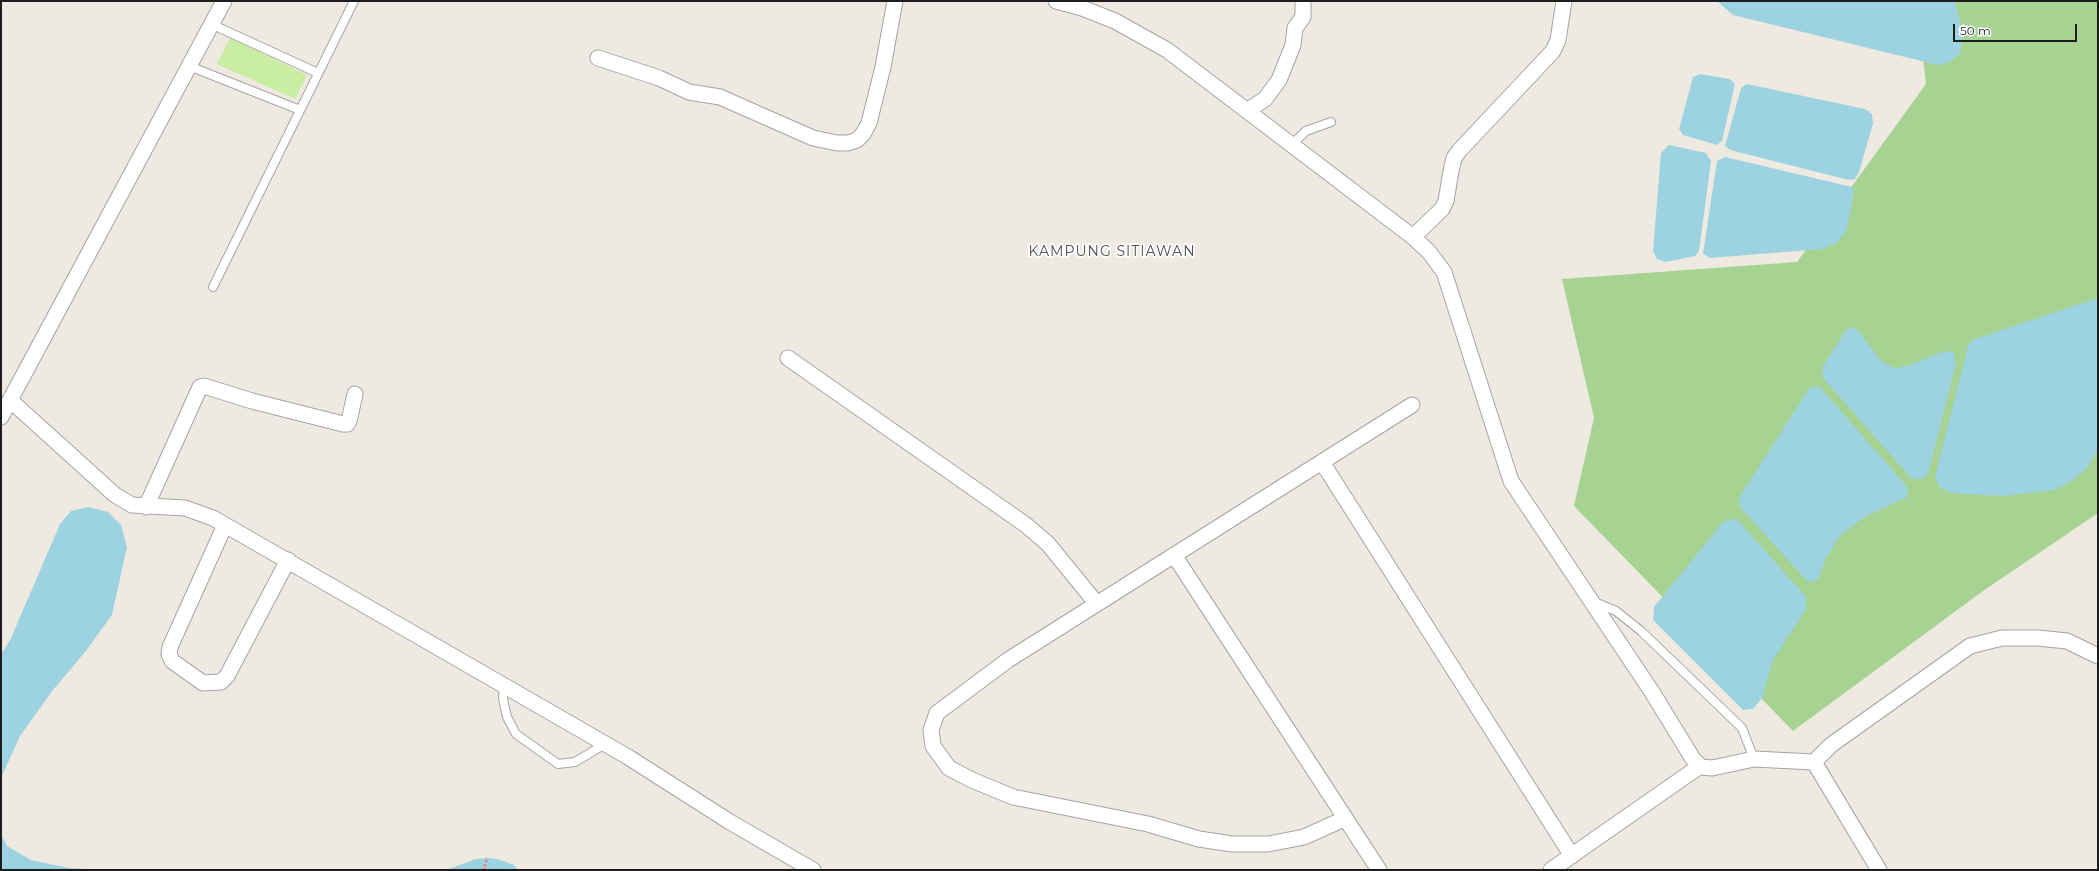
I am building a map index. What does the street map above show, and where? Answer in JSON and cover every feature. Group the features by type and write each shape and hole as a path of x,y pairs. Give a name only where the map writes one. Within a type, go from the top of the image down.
{"street":[{"path":"1,418 224,1"},
{"path":"598,58 659,78 689,92 720,97 814,138 837,143 848,143 857,140 863,134 870,118 890,32 895,1"},
{"path":"1056,1 1082,8 1115,21 1167,50 1413,237 1429,252 1444,272 1511,481 1652,692 1693,759 1700,766 1712,768 1754,759 1814,762 1831,745 1970,646 2002,638 2038,638 2068,641 2098,656"},
{"path":"1247,112 1265,99 1279,80 1293,45 1295,28 1303,17 1303,1"},
{"path":"1413,237 1442,209 1446,201 1454,158 1459,151 1553,50 1558,40 1564,1"},
{"path":"788,358 1026,525 1048,544 1098,604"},
{"path":"146,507 200,387 204,386 252,401 343,424 347,424 349,421 355,394"},
{"path":"10,400 115,495 132,505 146,507 162,506 185,508 213,518 606,744 750,834 813,870"},
{"path":"1344,819 1304,837 1268,844 1232,844 1199,839 1148,824 1013,797 972,780 949,768 933,746 931,730 937,713 1008,660 1412,405"},
{"path":"1322,462 1572,856"},
{"path":"226,525 170,647 169,654 172,661 203,683 221,682 227,676 288,560"},
{"path":"1174,555 1378,870"},
{"path":"1814,762 1879,870"},
{"path":"1551,870 1700,766"}],"lane":[{"path":"213,287 354,1"},
{"path":"211,24 318,73"},
{"path":"189,66 300,110"},
{"path":"1291,145 1306,131 1331,122"},
{"path":"1590,600 1616,611 1641,631 1742,728 1754,759"},
{"path":"504,686 504,699 507,717 516,734 558,764 575,762 606,744"}],"path":[{"path":"484,870 487,858"}],"green space":[{"path":"1917,1 2098,1 2098,513 1983,591 1793,731 1574,506 1594,418 1562,279 1797,262 1926,84"},
{"path":"230,38 307,75 295,99 217,64"}],"water":[{"path":"1717,1 1955,1 1963,35 1960,53 1950,62 1938,65 1733,15"},
{"path":"1700,74 1730,79 1735,84 1722,141 1717,145 1683,135 1679,129 1693,77"},
{"path":"1747,84 1865,109 1872,114 1873,124 1859,172 1855,179 1849,180 1730,150 1725,146 1741,88"},
{"path":"1669,145 1706,153 1711,161 1699,251 1695,256 1666,262 1657,259 1653,251 1661,153"},
{"path":"1725,157 1852,187 1854,191 1847,229 1837,243 1822,249 1710,258 1703,254 1717,161"},
{"path":"2098,298 2098,449 2087,468 2072,481 2054,490 2002,496 1951,493 1939,487 1935,477 1968,346 1972,340"},
{"path":"1847,328 1856,328 1881,361 1894,368 1907,366 1945,351 1953,352 1956,363 1928,474 1922,479 1912,479 1823,378 1822,368"},
{"path":"1810,387 1820,387 1908,488 1907,497 1866,516 1840,536 1825,560 1818,580 1808,582 1740,507 1739,498"},
{"path":"89,507 108,512 121,525 127,547 112,615 85,652 53,690 20,736 1,778 1,655 11,638 60,524 71,511"},
{"path":"1737,519 1806,597 1806,609 1773,660 1762,698 1753,709 1743,710 1653,620 1654,607 1724,521"},
{"path":"1,834 7,846 31,860 69,868 102,870 1,870"},
{"path":"476,859 498,859 514,865 518,870 446,870"}],"district":[{"name":"KAMPUNG SITIAWAN","path":"1112,252"}]}
